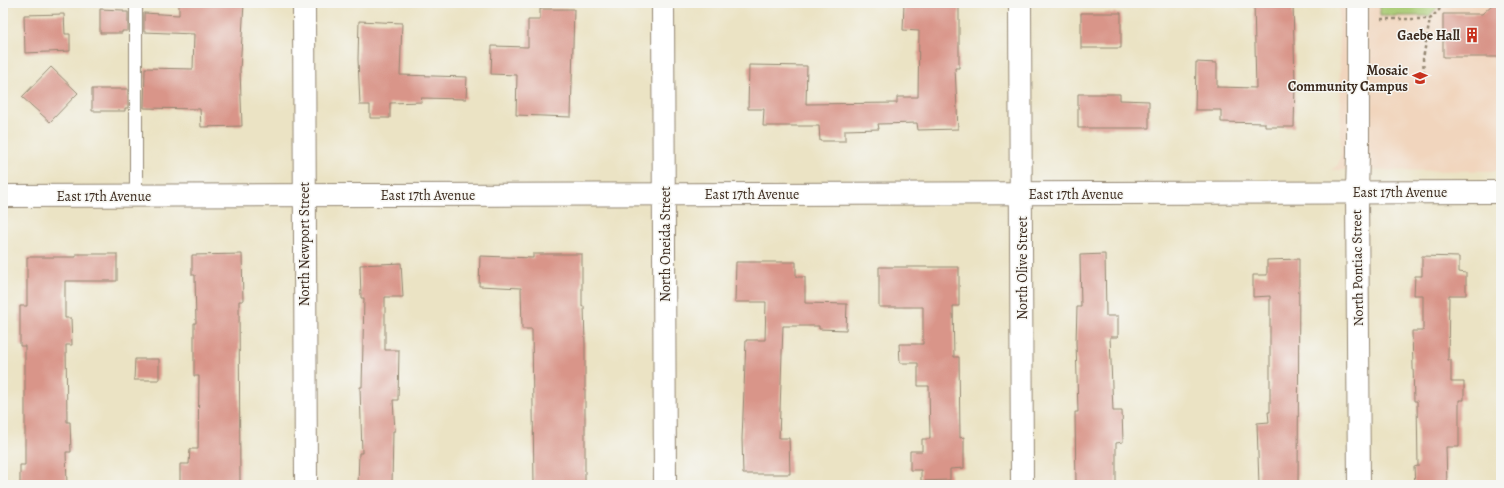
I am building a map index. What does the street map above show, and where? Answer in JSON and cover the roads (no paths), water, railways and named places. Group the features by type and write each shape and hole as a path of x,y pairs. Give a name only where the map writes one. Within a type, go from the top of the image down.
{"street":[{"name":"North Newport Street","path":"304,3 306,485"},
{"name":"North Oneida Street","path":"663,3 665,194 665,485"},
{"name":"North Olive Street","path":"1020,3 1022,194 1022,485"},
{"name":"North Pontiac Street","path":"1358,3 1358,153 1356,192 1359,485"},
{"name":"East 17th Avenue","path":"3,196 1501,192"}],"lane":[{"path":"136,3 136,196"}],"place":[{"name":"Gaebe Hall","path":"1472,35"},
{"name":"Mosaic Community Campus","path":"1420,78"}]}
